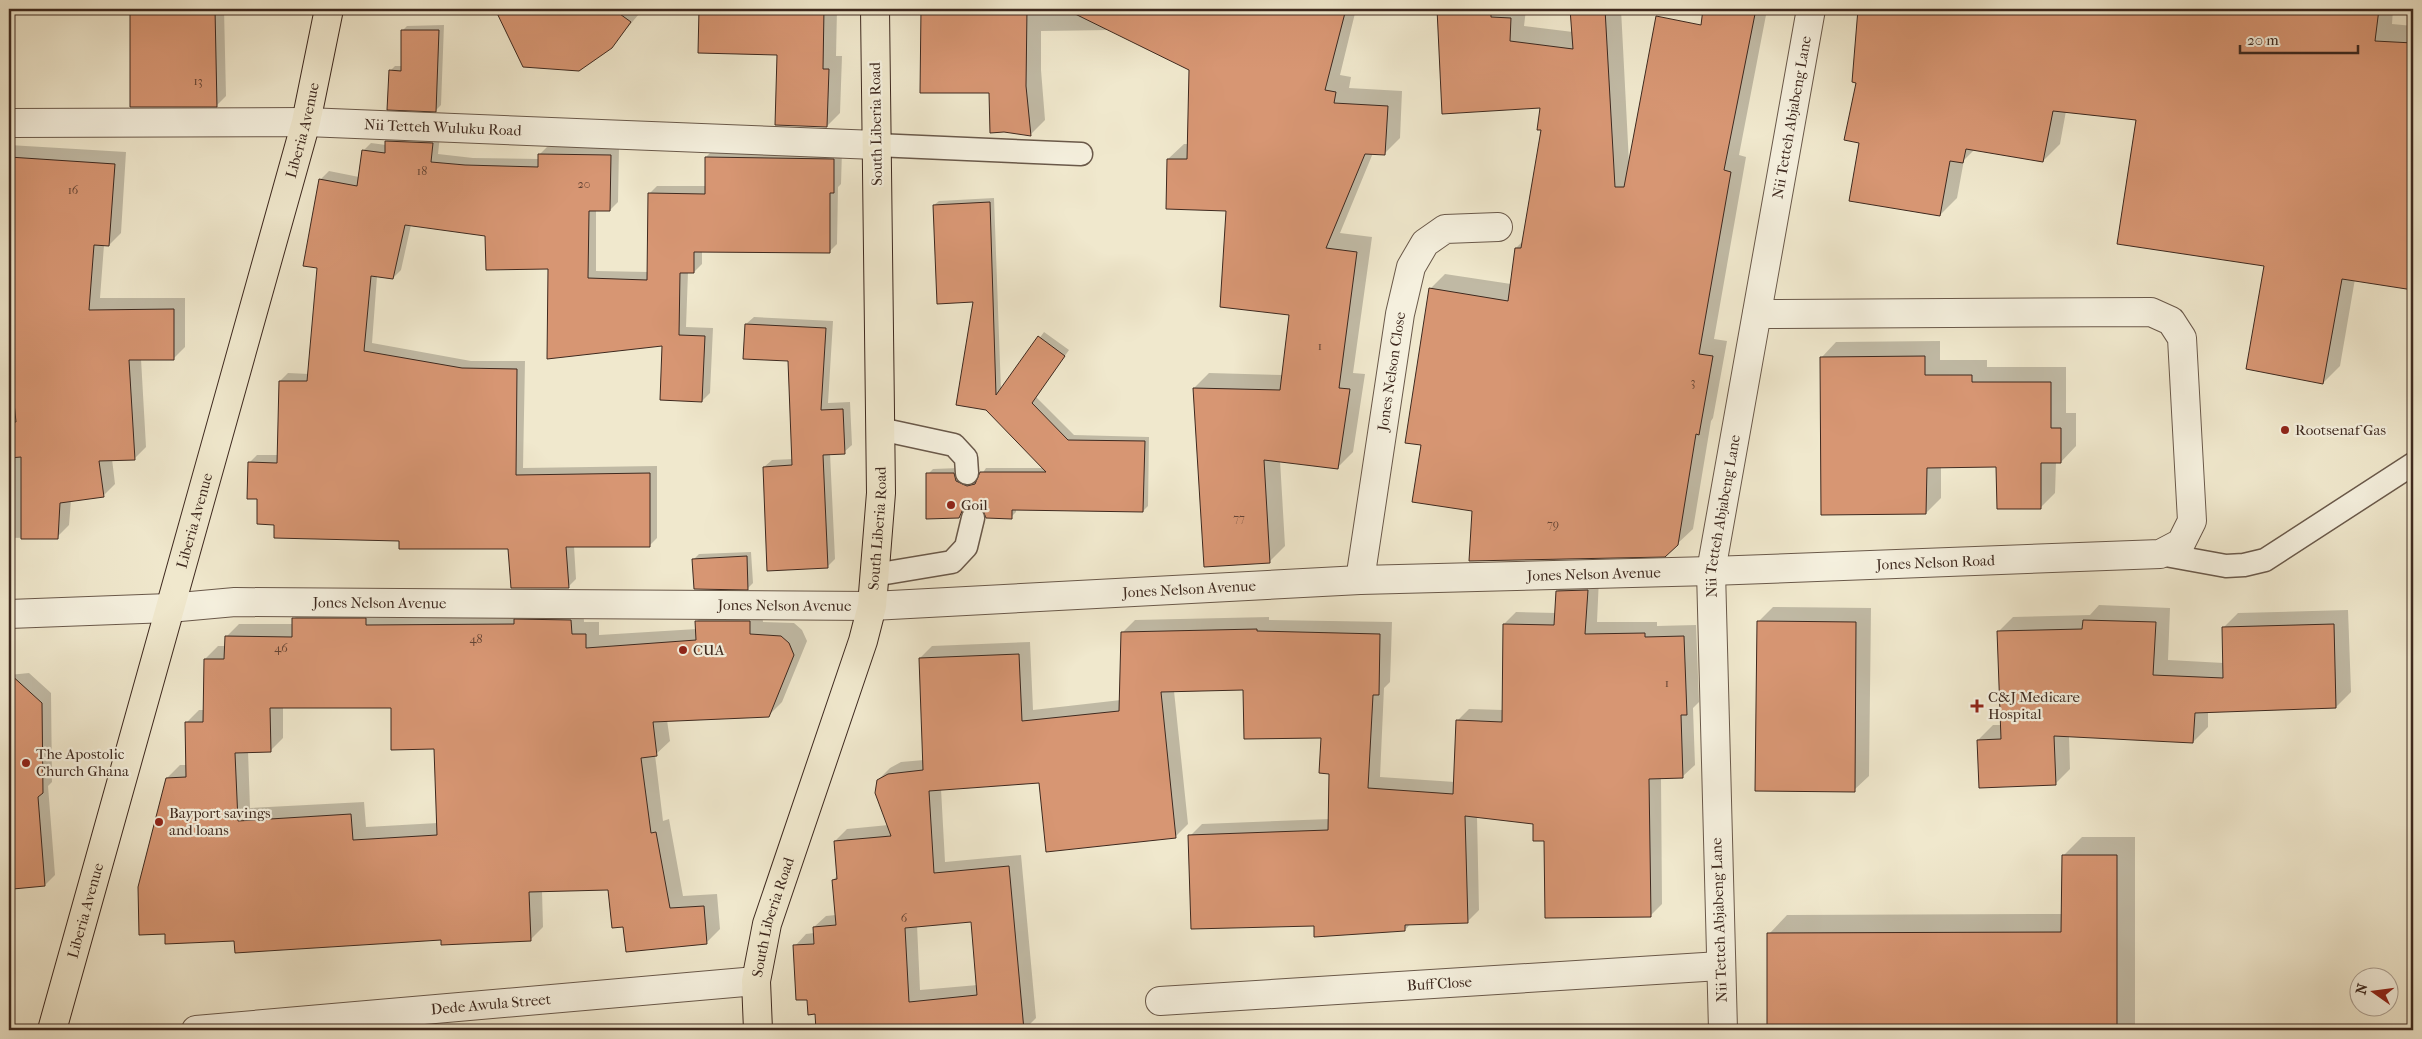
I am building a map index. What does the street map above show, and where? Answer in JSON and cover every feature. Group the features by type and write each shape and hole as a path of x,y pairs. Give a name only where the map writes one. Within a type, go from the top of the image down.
{"main road":[{"name":"Liberia Avenue","path":"52,1030 306,122 329,9"},
{"name":"South Liberia Road","path":"758,1030 756,981 767,924 863,641 872,606 881,493 875,9"}],"street":[{"name":"Nii Tetteh Abjabeng Lane","path":"1723,1030 1711,571 1811,9"},
{"name":"Nii Tetteh Wuluku Road","path":"9,123 306,122 876,145"},
{"name":"Jones Nelson Close","path":"1360,580 1400,314 1412,267 1426,243 1445,229 1498,227"},
{"path":"1757,314 2151,312 2171,321 2182,338 2192,521 2181,543 2160,554"},
{"name":"Jones Nelson Road","path":"1711,571 2160,554"},
{"name":"Jones Nelson Avenue","path":"9,614 169,608 235,602 872,606 1360,580 1711,571"},
{"name":"Buff Close","path":"1160,1002 1720,966"},
{"name":"Dede Awula Street","path":"196,1030 756,981"}],"lane":[{"path":"876,145 1081,154"},
{"path":"880,429 954,445 966,458 967,472"},
{"path":"2160,554 2226,566 2244,565 2265,560 2413,464"},
{"path":"874,575 952,562 966,547 973,518"}],"building":[{"path":"130,9 215,9 217,107 130,107"},
{"path":"495,9 613,9 631,22 612,48 579,71 523,67"},
{"path":"699,9 824,9 823,69 829,69 827,127 775,125 777,55 698,53"},
{"path":"921,9 1027,9 1026,86 1031,136 1004,132 990,133 989,93 920,93"},
{"path":"1065,9 1346,9 1325,90 1336,92 1334,103 1388,106 1385,155 1365,154 1326,248 1357,252 1339,388 1350,389 1338,469 1264,460 1270,563 1204,567 1193,388 1280,390 1289,315 1220,307 1226,211 1166,209 1167,159 1187,159 1189,70"},
{"path":"1437,9 1491,9 1491,17 1511,18 1510,41 1573,49 1570,9 1605,9 1615,187 1624,187 1656,16 1701,25 1703,9 1756,9 1724,170 1731,172 1699,354 1713,356 1699,435 1696,434 1678,545 1665,557 1469,561 1472,511 1412,502 1421,445 1405,443 1429,288 1508,301 1515,248 1521,248 1541,130 1537,130 1540,108 1442,114"},
{"path":"1858,9 2379,9 2375,41 2413,43 2413,290 2342,279 2323,384 2246,369 2264,266 2117,244 2136,120 2053,111 2043,162 1966,149 1963,163 1950,161 1940,216 1849,201 1859,143 1844,140 1856,83 1852,82"},
{"path":"401,30 439,30 436,112 387,110 389,70 401,71"},
{"path":"385,141 433,143 431,162 465,165 538,167 538,154 611,155 610,211 589,211 588,278 647,280 648,193 705,194 705,157 834,159 834,193 830,193 830,253 694,252 694,273 680,273 679,335 705,336 702,402 660,400 662,346 547,359 548,269 486,270 485,236 405,225 393,279 371,276 364,351 462,368 517,369 516,475 650,473 650,547 566,547 569,588 511,588 508,549 399,549 399,541 274,538 274,525 257,524 257,499 247,499 248,462 277,463 279,381 307,381 317,268 303,266 319,179 357,186 362,150 385,153"},
{"path":"9,157 115,164 109,246 94,245 89,310 174,309 174,360 129,360 135,460 99,461 104,497 60,503 58,539 21,539 21,457 9,458 9,422 16,422 9,354"},
{"path":"990,202 996,395 1038,336 1065,356 1032,403 1068,440 1145,441 1143,512 1012,510 1012,519 986,518 982,508 970,505 963,509 959,518 926,519 926,473 954,473 956,481 967,486 975,484 980,472 1046,472 986,410 956,405 973,302 937,304 933,205"},
{"path":"745,324 826,328 821,410 843,409 845,454 823,455 828,568 767,571 763,467 792,465 788,361 743,359"},
{"path":"1925,356 1925,375 1972,375 1972,382 2051,382 2051,428 2061,428 2061,463 2041,463 2041,509 1997,509 1996,467 1927,468 1926,514 1821,515 1820,357"},
{"path":"747,556 748,590 694,589 692,559"},
{"path":"1588,590 1585,634 1645,633 1645,637 1684,636 1687,715 1681,715 1683,778 1649,779 1651,917 1545,918 1544,841 1533,841 1533,824 1465,816 1468,923 1405,925 1405,931 1314,937 1314,926 1191,929 1188,835 1328,830 1329,774 1319,773 1321,738 1244,739 1243,690 1161,692 1176,838 1046,852 1039,783 929,791 934,873 1009,866 1024,1030 816,1030 815,1014 808,1015 807,1000 796,1000 793,945 814,944 813,927 836,925 832,880 837,879 834,841 891,836 875,793 877,780 888,774 923,770 919,658 1019,654 1022,721 1119,711 1121,632 1257,629 1257,631 1380,634 1379,695 1373,695 1368,788 1453,794 1456,720 1502,722 1503,624 1554,625 1556,591","holes":["971,922 977,995 909,1002 905,928"]},
{"path":"292,618 366,618 366,625 514,624 514,619 571,620 572,634 586,634 586,648 696,640 695,621 750,621 750,634 781,636 789,643 794,655 769,717 653,722 657,756 641,758 651,833 656,832 670,908 704,906 707,944 626,952 623,927 612,928 608,890 529,892 531,941 441,945 441,940 235,953 234,941 165,944 165,934 139,935 138,887 166,778 186,777 185,722 203,722 204,659 224,659 225,636 292,637","holes":["270,708 391,708 391,750 434,749 437,835 353,840 351,814 238,821 235,753 271,752"]},
{"path":"2083,620 2156,622 2153,675 2223,678 2222,627 2334,624 2336,708 2195,713 2193,743 2054,736 2056,785 1979,788 1977,740 2001,739 1997,631 2082,629"},
{"path":"1757,621 1856,622 1855,792 1755,791"},
{"name":"The Apostolic Church Ghana","path":"9,673 42,703 43,793 38,797 45,886 13,889 9,828"},
{"path":"2062,855 2117,855 2117,1030 1767,1030 1767,933 2061,932"}],"place":[{"name":"Rootsenaf Gas","path":"2285,430"},
{"name":"Goil","path":"951,505"},
{"name":"CUA","path":"683,650"},
{"name":"C&J Medicare Hospital","path":"1977,706"},
{"name":"The Apostolic Church Ghana","path":"26,763"},
{"name":"Bayport savings and loans","path":"159,822"}]}
